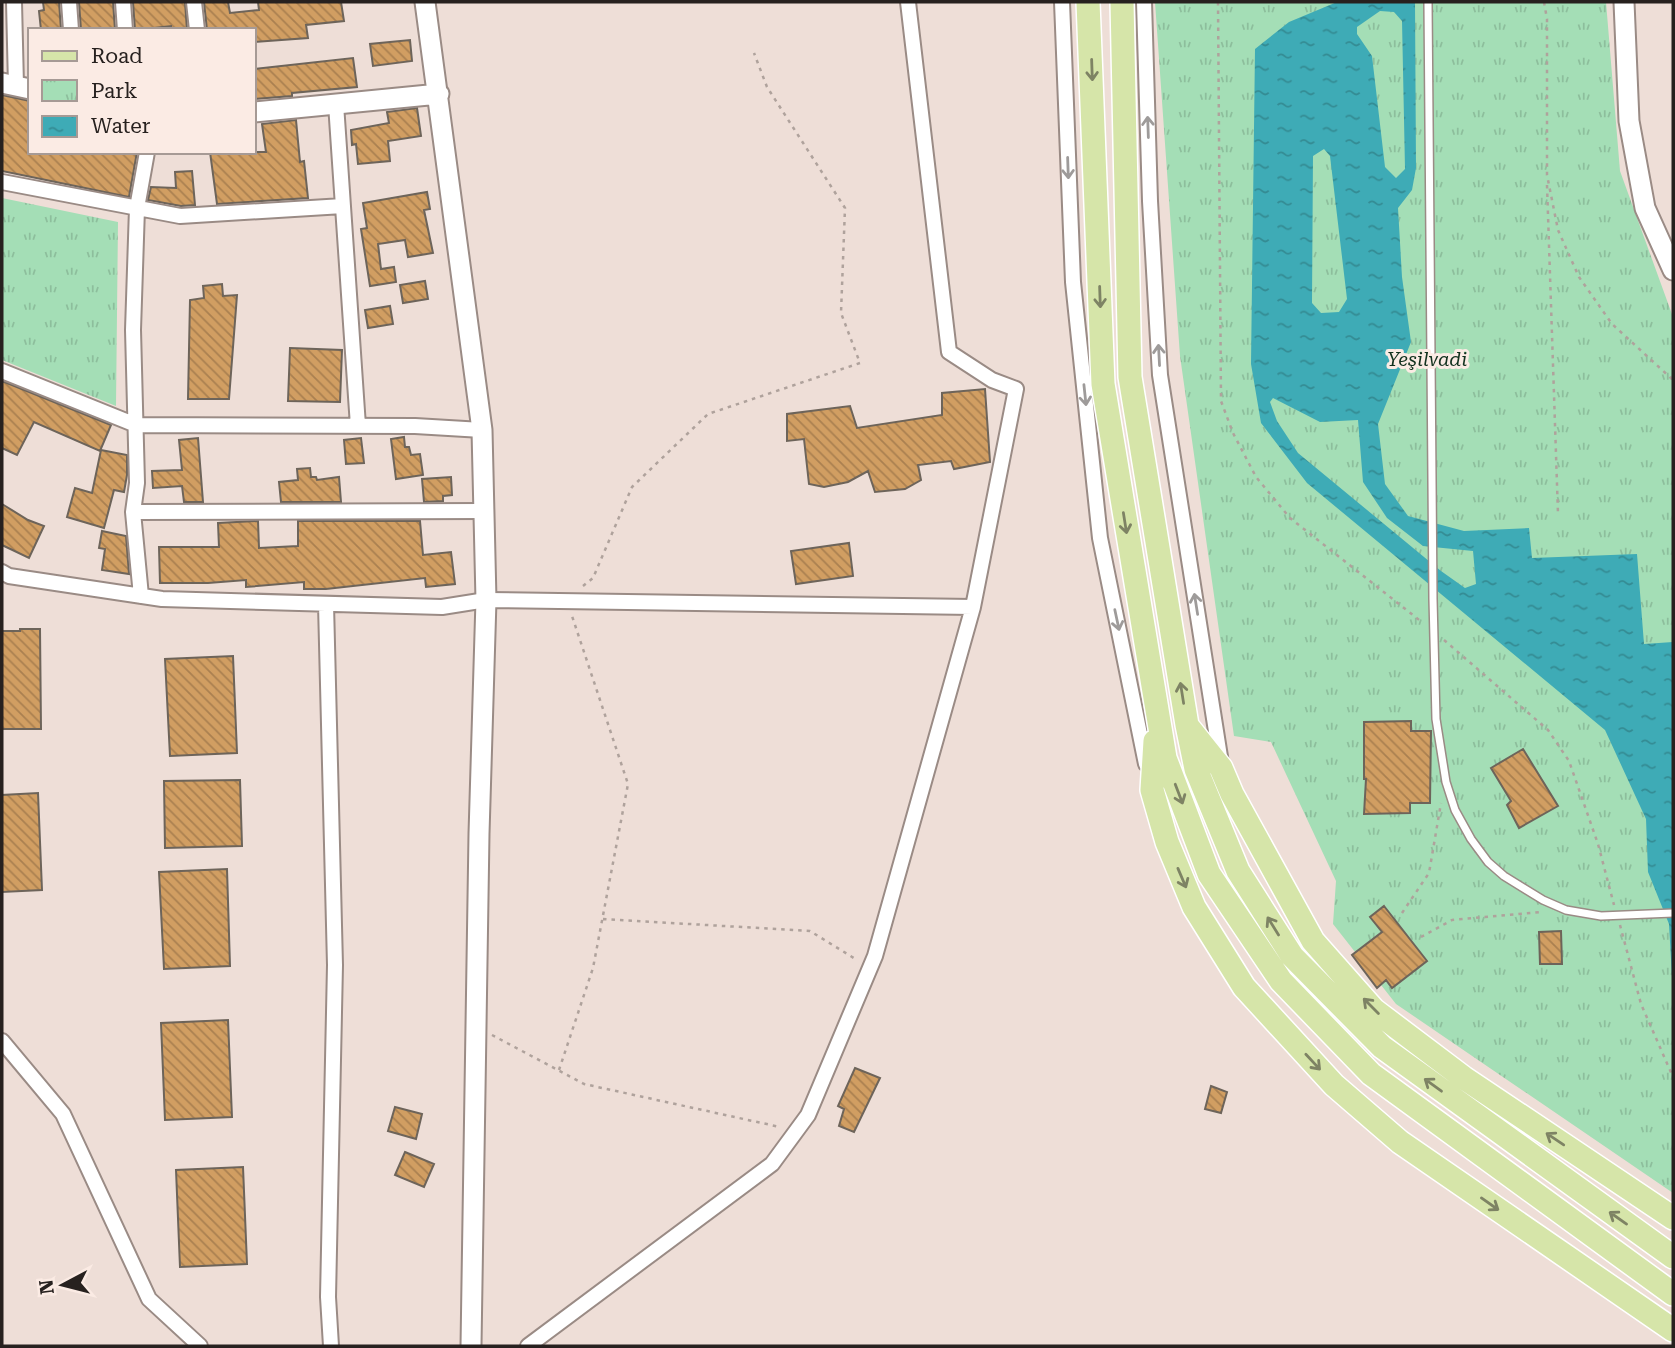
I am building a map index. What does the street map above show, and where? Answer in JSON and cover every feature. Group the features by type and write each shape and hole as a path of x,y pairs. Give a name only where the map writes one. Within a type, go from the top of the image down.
{"main road":[{"path":"1088,2 1103,384 1165,758 1209,874 1281,981 1371,1074 1673,1294"},
{"path":"1122,2 1130,377 1196,769 1238,871 1292,956 1382,1047 1673,1257"},
{"path":"1157,717 1152,790 1167,842 1194,907 1244,987 1334,1085 1400,1142 1673,1330"},
{"path":"1187,726 1222,768 1232,794 1313,942 1374,1010 1464,1078 1673,1218"}],"street":[{"path":"14,2 16,86"},
{"path":"69,2 71,28"},
{"path":"123,2 125,28"},
{"path":"194,2 197,28"},
{"path":"425,2 482,430 486,600 471,1346"},
{"path":"528,1346 772,1164 808,1115 870,967 973,607 1016,389 992,380 949,352 908,2"},
{"path":"1062,2 1073,282 1100,538 1152,790"},
{"path":"1144,2 1150,201 1160,375 1222,768"},
{"path":"1624,2 1629,121 1645,208 1673,270"},
{"path":"256,112 439,94"},
{"path":"336,104 358,426"},
{"path":"141,596 133,512 137,483 133,330 137,208 147,154"},
{"path":"2,182 180,216 343,205"},
{"path":"2,371 136,425 415,426 482,430"},
{"path":"133,512 484,511"},
{"path":"2,572 9,576 162,599 442,607 486,600 973,607"},
{"path":"326,604 335,965 328,1297 331,1346"},
{"path":"2,1041 63,1114 149,1299 200,1346"}],"lane":[{"path":"1428,2 1433,599 1436,719 1446,782 1455,810 1488,862 1504,876 1543,900 1566,911 1601,916 1673,913"}],"path":[{"path":"1218,2 1221,401 1233,433 1256,477 1290,518 1435,633 1548,730 1569,761 1598,844 1642,1004 1673,1077"},
{"path":"1544,2 1547,19 1547,178 1558,514"},
{"path":"559,1070 593,968 628,785 567,601 593,578 632,487 709,414 860,363 841,313 845,208 767,87 754,53"},
{"path":"1547,178 1558,230 1579,276 1612,324 1673,380"},
{"path":"1402,912 1429,873 1446,782"},
{"path":"1421,937 1452,920 1566,911"},
{"path":"603,919 810,931 870,967"},
{"path":"477,1027 584,1083 797,1130"}],"green space":[{"name":"Yeşilvadi","path":"1155,2 1606,2 1620,171 1673,317 1673,1193 1396,1004 1333,924 1336,881 1271,742 1234,736 1180,356"},
{"path":"2,198 118,222 116,406 2,360"}],"water":[{"path":"1337,2 1415,2 1416,168 1412,190 1398,208 1402,277 1411,342 1378,424 1385,484 1408,516 1464,531 1529,528 1532,558 1637,554 1644,644 1673,642 1673,995 1669,924 1648,872 1646,819 1605,730 1307,483 1261,423 1251,364 1255,49 1289,22","holes":["1380,11 1394,12 1402,21 1405,169 1396,178 1385,167 1372,56 1357,34 1357,27","1324,149 1330,156 1347,299 1339,312 1321,313 1312,303 1313,156","1273,398 1320,422 1358,420 1363,482 1387,518 1423,546 1473,551 1476,584 1465,588 1441,571 1298,453 1277,421 1270,402"]}],"building":[{"path":"43,2 59,2 61,28 41,28 39,11 44,10"},
{"path":"79,2 113,2 115,28 81,28"},
{"path":"133,2 185,2 187,28 135,28"},
{"path":"204,2 228,2 230,13 259,10 258,2 341,2 344,21 306,25 308,38 256,42 256,28 207,28"},
{"path":"410,40 412,61 373,66 370,44"},
{"path":"353,58 357,87 256,99 256,69"},
{"path":"2,95 28,101 28,154 137,154 129,197 2,171"},
{"path":"417,108 421,136 388,141 390,161 358,164 351,130 389,123 387,112"},
{"path":"296,120 300,162 304,161 308,198 217,204 210,154 266,152 262,124"},
{"path":"192,171 195,205 181,206 148,200 151,187 176,188 175,172"},
{"path":"427,192 430,209 424,210 433,253 408,257 405,240 378,244 381,269 394,267 396,282 370,286 361,229 367,228 363,203"},
{"path":"425,281 428,299 403,303 400,285"},
{"path":"222,284 223,296 237,295 229,399 188,399 190,300 204,298 203,286"},
{"path":"390,306 393,324 368,328 365,310"},
{"path":"290,348 342,350 340,402 288,401"},
{"path":"2,381 111,425 100,451 34,422 17,455 2,448"},
{"path":"985,389 990,462 954,469 951,461 918,465 921,480 905,489 875,492 868,471 848,482 824,487 809,484 804,439 787,441 787,414 850,406 857,428 942,415 942,393"},
{"path":"404,437 405,447 409,447 411,455 420,454 423,475 396,479 391,439"},
{"path":"198,438 203,502 184,502 182,486 153,488 152,471 182,470 179,440"},
{"path":"361,438 364,463 346,464 344,440"},
{"path":"101,450 127,455 124,492 114,490 104,528 67,517 75,488 92,493"},
{"path":"310,468 311,477 316,477 317,480 339,477 341,502 281,502 279,482 298,480 297,469"},
{"path":"451,477 452,495 443,496 443,501 424,502 422,479"},
{"path":"2,504 28,520 44,526 29,558 2,545"},
{"path":"258,521 259,548 298,546 298,521 420,521 423,555 451,552 455,584 426,587 425,578 326,589 304,589 304,582 246,587 246,580 160,583 159,547 219,547 218,523"},
{"path":"102,531 126,536 129,574 102,570 105,549 99,548"},
{"path":"849,543 853,576 796,584 791,551"},
{"path":"40,629 41,729 2,729 2,631"},
{"path":"233,656 237,753 170,756 165,659"},
{"path":"1411,721 1411,731 1431,731 1430,803 1410,803 1410,813 1364,814 1364,722"},
{"path":"1523,749 1558,806 1519,828 1507,805 1511,801 1491,768"},
{"path":"240,780 242,846 165,848 164,781"},
{"path":"38,793 42,890 2,892 2,795"},
{"path":"227,869 230,966 164,969 159,872"},
{"path":"1384,906 1427,961 1392,988 1386,980 1377,988 1352,955 1382,932 1370,917"},
{"path":"1561,931 1562,964 1540,964 1539,932"},
{"path":"228,1020 232,1117 165,1120 161,1023"},
{"path":"855,1068 880,1078 854,1132 839,1126 844,1109 838,1106"},
{"path":"1211,1086 1227,1092 1221,1113 1205,1109"},
{"path":"395,1107 422,1114 416,1139 388,1131"},
{"path":"405,1152 434,1164 424,1187 395,1175"},
{"path":"243,1167 247,1264 180,1267 176,1170"}]}
